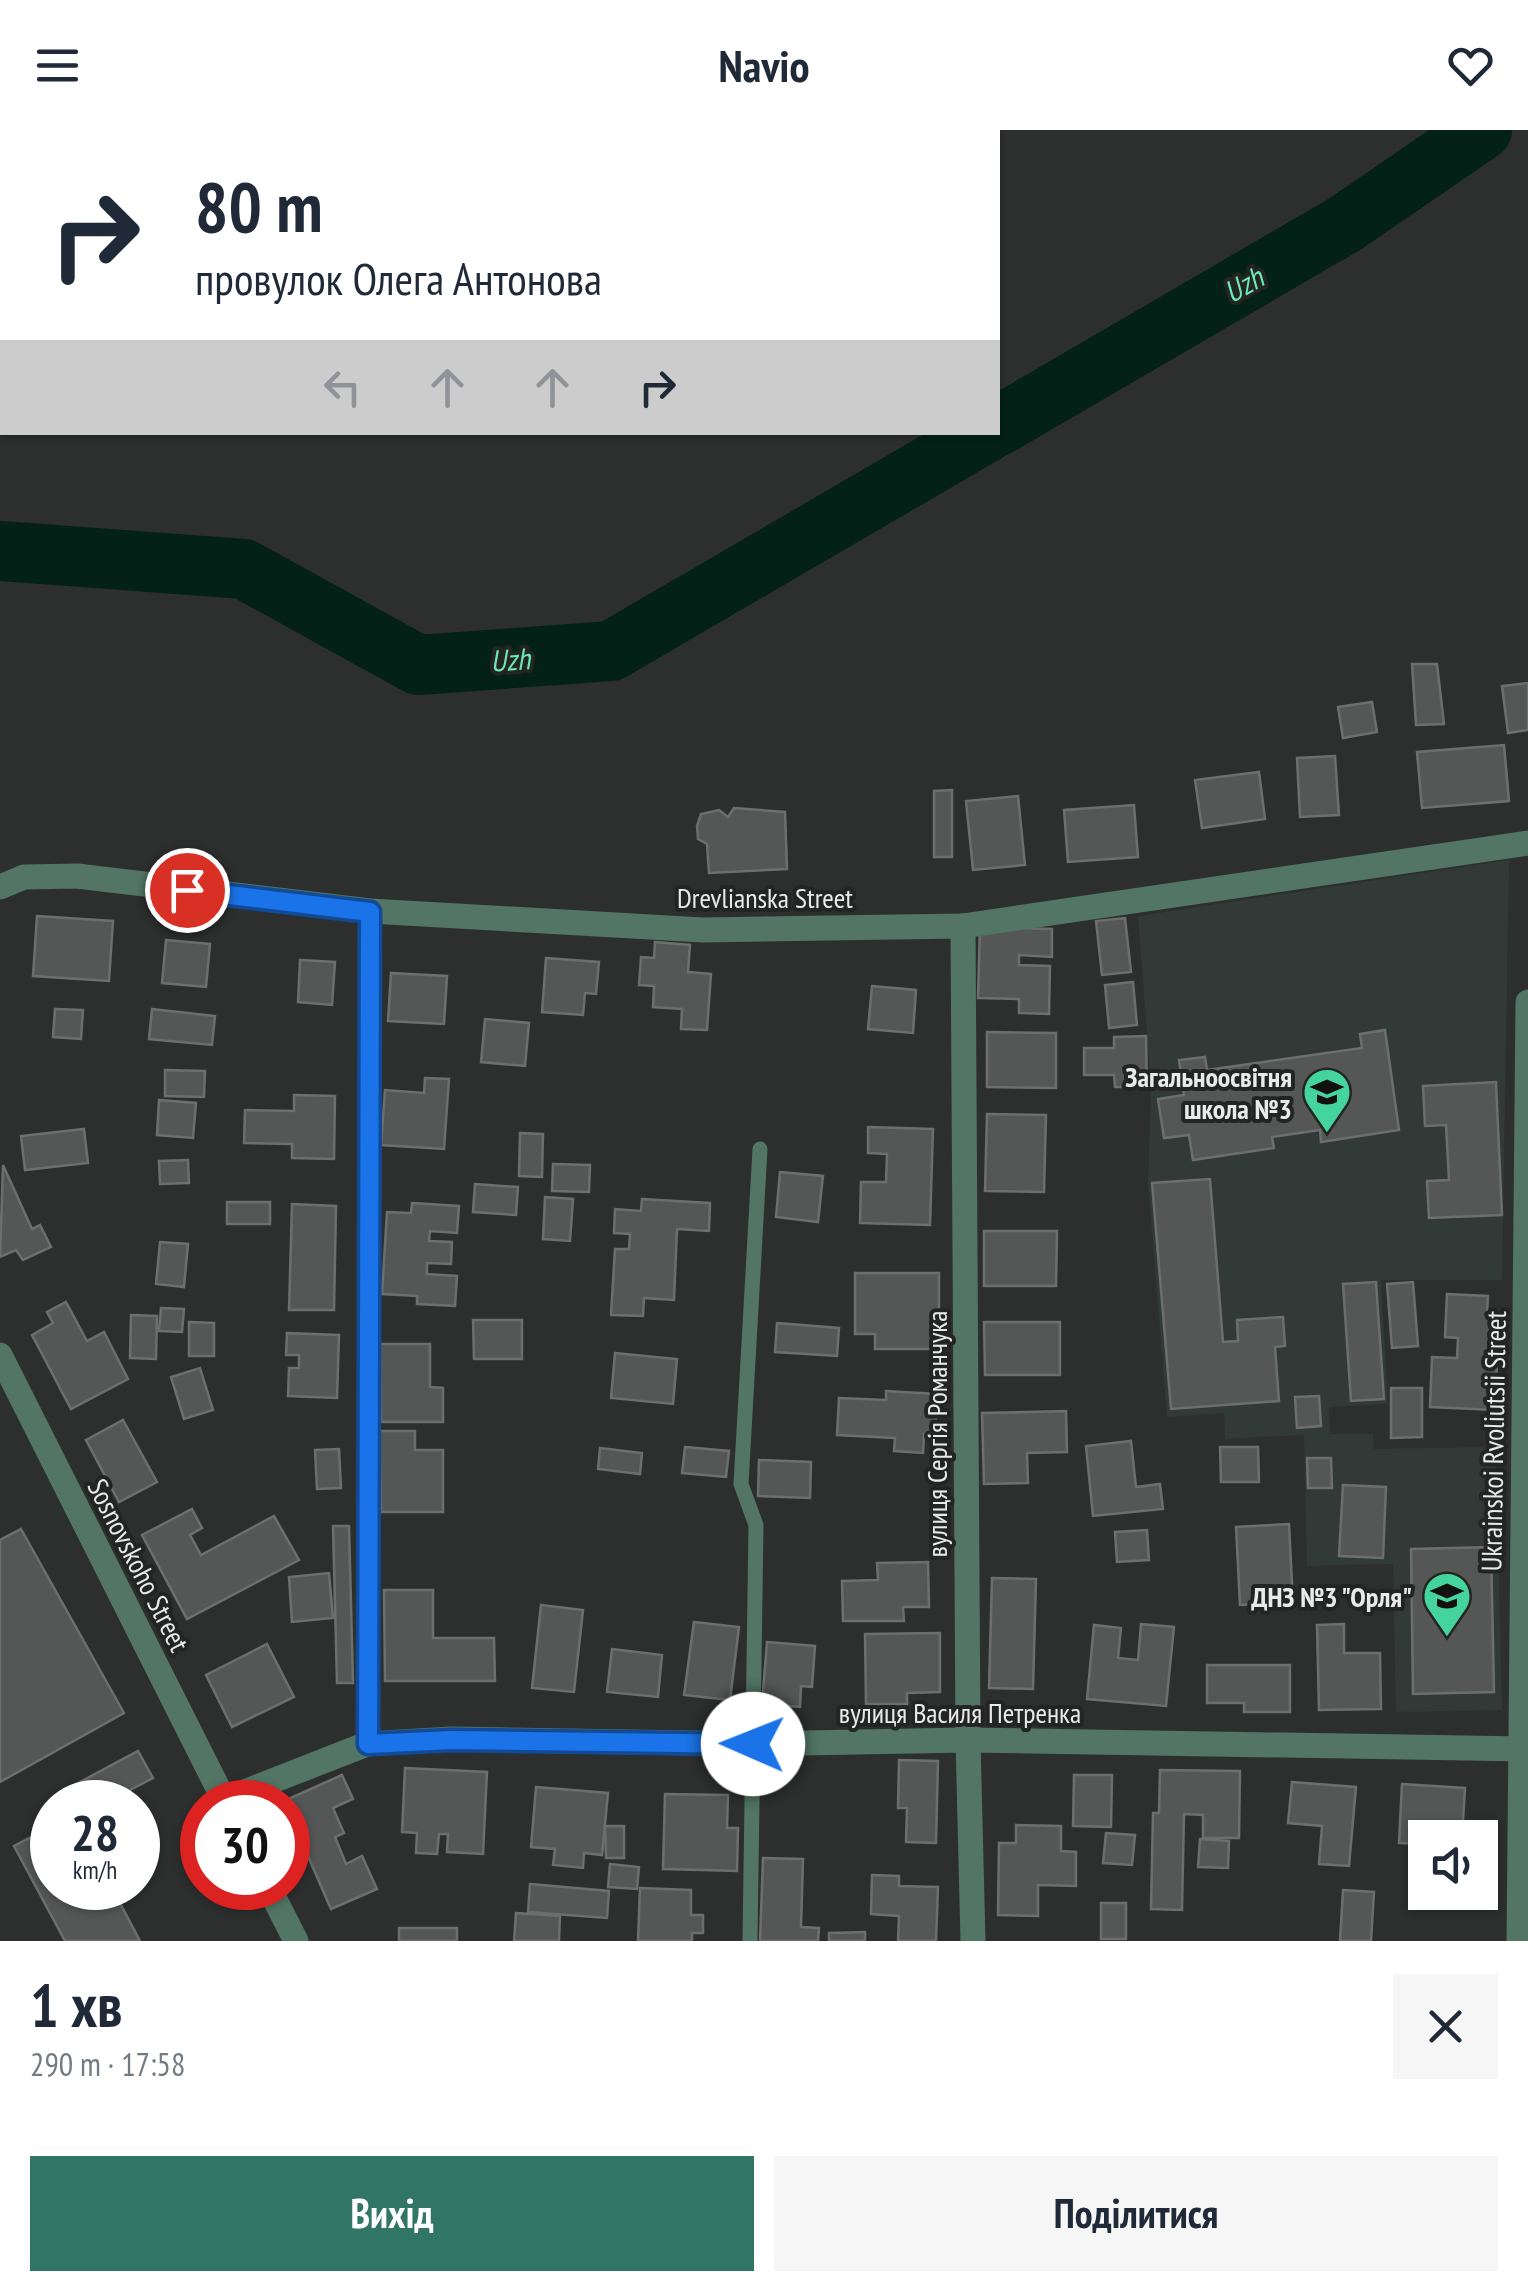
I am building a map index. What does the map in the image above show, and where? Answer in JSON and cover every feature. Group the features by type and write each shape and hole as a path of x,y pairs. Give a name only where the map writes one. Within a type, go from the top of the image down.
{"street":[{"name":"Drevlianska Street","path":"0,887 24,877 76,876 370,912 703,930 963,926 1528,843"},
{"name":"вулиця Сергія Романчука","path":"963,926 968,1740 973,1941"},
{"name":"Ukrainskoi Rvoliutsii Street","path":"1520,1941 1528,1002"},
{"name":"Sosnovskoho Street","path":"0,1355 213,1780"},
{"name":"вулиця Василя Петренка","path":"277,1780 368,1744 452,1740 753,1744 968,1740 1524,1749"},
{"path":"280,1910 296,1941"}],"lane":[{"path":"368,1744 370,912"},
{"path":"750,1941 756,1525 741,1484 760,1149"}],"shaded area":[{"name":"Загальноосвітня школа №3","path":"1509,860 1502,1280 1381,1280 1388,1404 1329,1407 1330,1433 1326,1434 1373,1434 1374,1449 1496,1447 1502,1710 1396,1712 1393,1564 1307,1566 1304,1435 1225,1439 1224,1413 1167,1417 1148,1183 1151,1086 1138,916"}],"building":[{"path":"1412,664 1437,664 1444,724 1416,725"},
{"path":"1528,683 1528,730 1508,733 1502,686"},
{"path":"1372,702 1377,732 1343,738 1338,707"},
{"path":"1504,745 1509,801 1422,808 1417,752"},
{"path":"1335,756 1339,815 1300,817 1297,758"},
{"path":"1259,772 1265,819 1202,828 1195,780"},
{"path":"952,790 952,857 934,857 934,791"},
{"path":"1018,796 1025,865 973,870 966,801"},
{"path":"1134,805 1138,857 1068,862 1064,810"},
{"path":"734,808 785,812 787,869 709,873 707,844 698,839 701,814 719,810 728,817"},
{"path":"37,916 113,921 109,981 33,976"},
{"path":"1125,918 1131,972 1102,975 1096,921"},
{"path":"980,927 1052,929 1052,957 1019,955 1019,965 1050,966 1049,1014 1019,1013 1019,999 978,998"},
{"path":"166,940 210,944 206,987 162,983"},
{"path":"655,942 690,945 688,972 711,974 707,1030 681,1029 682,1009 653,1007 654,986 639,985 641,957 654,958"},
{"path":"546,958 599,962 596,994 585,993 583,1015 542,1012"},
{"path":"300,960 335,962 332,1005 298,1002"},
{"path":"391,973 447,976 444,1024 388,1021"},
{"path":"1133,982 1137,1025 1109,1028 1105,985"},
{"path":"872,986 916,990 913,1033 868,1029"},
{"path":"55,1009 83,1010 81,1039 53,1037"},
{"path":"152,1009 215,1016 212,1045 149,1039"},
{"path":"485,1019 529,1023 525,1066 481,1062"},
{"path":"1385,1030 1399,1130 1321,1142 1320,1130 1272,1137 1274,1148 1193,1160 1189,1135 1164,1138 1158,1099 1184,1095 1179,1060 1205,1057 1207,1070 1362,1048 1360,1034"},
{"path":"987,1032 1056,1033 1056,1088 987,1087"},
{"path":"1146,1036 1147,1087 1115,1087 1114,1075 1084,1075 1084,1048 1114,1048 1114,1037"},
{"path":"165,1070 205,1071 204,1097 165,1096"},
{"path":"425,1078 449,1079 444,1149 381,1145 385,1090 424,1093"},
{"path":"1496,1082 1502,1215 1429,1218 1427,1181 1449,1180 1446,1125 1425,1126 1423,1086"},
{"path":"294,1095 335,1096 334,1159 292,1158 292,1144 244,1143 245,1110 294,1111"},
{"path":"159,1100 196,1103 193,1138 157,1135"},
{"path":"987,1114 1046,1115 1044,1192 985,1191"},
{"path":"868,1127 933,1129 930,1225 860,1223 861,1182 886,1182 887,1154 868,1153"},
{"path":"84,1129 88,1163 25,1170 21,1136"},
{"path":"520,1133 543,1134 542,1177 519,1176"},
{"path":"188,1160 189,1183 160,1184 159,1161"},
{"path":"553,1164 590,1165 589,1192 552,1191"},
{"path":"3,1165 32,1229 40,1225 51,1247 23,1260 16,1250 0,1257"},
{"path":"780,1172 823,1176 818,1222 776,1217"},
{"path":"1210,1179 1223,1342 1238,1341 1237,1320 1283,1317 1285,1346 1275,1347 1279,1401 1171,1409 1152,1183"},
{"path":"475,1184 518,1187 516,1215 473,1212"},
{"path":"545,1197 573,1199 570,1241 543,1239"},
{"path":"642,1199 710,1203 709,1231 677,1229 674,1300 644,1298 643,1316 611,1315 615,1249 629,1249 630,1234 614,1233 615,1209 641,1211"},
{"path":"227,1202 270,1202 270,1224 227,1224"},
{"path":"412,1203 459,1206 457,1233 430,1231 429,1241 452,1242 451,1264 427,1263 427,1274 457,1276 455,1306 417,1304 417,1296 382,1294 387,1212 411,1213"},
{"path":"292,1204 336,1206 334,1310 289,1310"},
{"path":"984,1231 1057,1231 1056,1286 984,1286"},
{"path":"160,1242 188,1244 184,1287 156,1284"},
{"path":"855,1273 939,1273 939,1349 875,1349 875,1334 855,1334"},
{"path":"1376,1282 1384,1399 1351,1401 1343,1284"},
{"path":"1413,1282 1418,1346 1392,1348 1387,1284"},
{"path":"1447,1294 1488,1296 1487,1313 1499,1313 1495,1410 1430,1407 1432,1357 1457,1358 1458,1338 1445,1337"},
{"path":"66,1302 87,1341 104,1332 128,1379 71,1409 32,1335 53,1323 47,1312"},
{"path":"161,1308 184,1309 182,1332 159,1331"},
{"path":"131,1315 157,1316 156,1359 130,1358"},
{"path":"473,1320 522,1320 522,1359 474,1359"},
{"path":"189,1322 214,1323 214,1356 189,1356"},
{"path":"984,1322 1060,1322 1060,1375 985,1375"},
{"path":"777,1323 839,1328 837,1356 775,1352"},
{"path":"287,1333 339,1335 337,1398 288,1396 289,1368 299,1368 299,1355 286,1355"},
{"path":"380,1344 430,1344 430,1387 443,1388 443,1422 381,1422"},
{"path":"615,1353 677,1359 673,1404 611,1398"},
{"path":"200,1368 213,1410 184,1419 171,1377"},
{"path":"1391,1388 1422,1388 1422,1437 1391,1438"},
{"path":"886,1391 937,1394 935,1435 924,1434 923,1453 894,1451 895,1438 837,1435 839,1398 886,1400"},
{"path":"1319,1396 1321,1426 1297,1428 1295,1397"},
{"path":"1066,1411 1067,1452 1027,1453 1028,1483 984,1484 982,1413"},
{"path":"123,1420 157,1482 119,1502 86,1440"},
{"path":"374,1431 415,1431 415,1450 443,1450 443,1512 381,1512 380,1462 374,1462"},
{"path":"1131,1441 1136,1487 1160,1484 1163,1509 1093,1516 1086,1446"},
{"path":"685,1447 729,1451 726,1477 682,1473"},
{"path":"1220,1447 1258,1447 1259,1482 1221,1482"},
{"path":"600,1448 642,1453 640,1474 598,1469"},
{"path":"339,1449 341,1488 317,1489 315,1450"},
{"path":"1307,1458 1331,1458 1332,1488 1308,1488"},
{"path":"759,1460 811,1462 810,1498 758,1496"},
{"path":"1343,1485 1386,1487 1383,1558 1339,1556"},
{"path":"192,1509 202,1528 190,1535 201,1555 274,1516 299,1560 187,1619 142,1535"},
{"path":"1289,1524 1293,1603 1240,1605 1236,1527"},
{"path":"333,1526 349,1526 353,1683 337,1683"},
{"path":"21,1529 124,1713 0,1782 0,1540"},
{"path":"1147,1530 1149,1560 1117,1562 1115,1532"},
{"path":"1491,1547 1494,1692 1413,1694 1411,1549"},
{"path":"928,1562 929,1607 903,1607 904,1621 843,1621 842,1581 878,1580 877,1563"},
{"path":"329,1573 333,1618 292,1622 289,1577"},
{"path":"992,1578 1036,1579 1033,1689 989,1688"},
{"path":"384,1590 433,1590 433,1638 494,1638 495,1681 385,1681"},
{"path":"541,1605 583,1610 574,1692 532,1688"},
{"path":"694,1622 739,1627 730,1700 684,1695"},
{"path":"1141,1624 1174,1627 1166,1706 1087,1699 1094,1625 1121,1628 1118,1658 1138,1660"},
{"path":"1344,1624 1344,1653 1380,1653 1381,1709 1319,1710 1317,1625"},
{"path":"940,1633 940,1692 907,1693 907,1704 866,1704 865,1634"},
{"path":"767,1642 815,1646 812,1687 801,1686 800,1707 762,1704"},
{"path":"267,1644 294,1697 232,1727 206,1675"},
{"path":"612,1649 662,1655 658,1697 607,1692"},
{"path":"1207,1665 1290,1665 1290,1712 1244,1712 1244,1703 1207,1703"},
{"path":"138,1751 153,1778 149,1780 84,1780"},
{"path":"899,1760 938,1761 936,1843 906,1842 907,1808 898,1808"},
{"path":"405,1768 487,1772 483,1854 447,1852 448,1834 439,1834 437,1854 416,1853 417,1833 402,1832"},
{"path":"1160,1770 1240,1771 1239,1838 1203,1838 1203,1815 1184,1814 1182,1910 1151,1909 1153,1813 1159,1813"},
{"path":"342,1775 353,1799 333,1808 344,1833 335,1837 346,1864 362,1856 377,1889 331,1909 310,1861 310,1789"},
{"path":"1074,1775 1112,1775 1111,1827 1073,1826"},
{"path":"1292,1782 1356,1787 1349,1866 1319,1864 1322,1826 1288,1823"},
{"path":"1402,1784 1465,1788 1463,1820 1408,1820 1408,1843 1399,1843"},
{"path":"536,1787 608,1793 602,1855 584,1853 583,1868 553,1865 555,1849 531,1847"},
{"path":"665,1794 728,1795 727,1828 738,1828 737,1871 663,1869"},
{"path":"1016,1825 1061,1826 1061,1851 1076,1852 1076,1886 1038,1885 1038,1916 998,1915 999,1843 1016,1843"},
{"path":"605,1826 624,1826 624,1858 606,1858"},
{"path":"1106,1833 1135,1835 1132,1865 1103,1863"},
{"path":"30,1838 30,1876 14,1846"},
{"path":"1200,1839 1229,1841 1228,1868 1198,1867"},
{"path":"763,1858 803,1859 801,1927 819,1928 818,1941 760,1941"},
{"path":"610,1864 639,1867 637,1889 608,1887"},
{"path":"872,1875 899,1876 899,1886 938,1887 936,1941 898,1941 899,1916 871,1914"},
{"path":"530,1884 609,1891 607,1918 528,1912"},
{"path":"640,1888 691,1890 691,1915 703,1915 703,1933 692,1933 692,1941 638,1941"},
{"path":"1343,1890 1374,1892 1371,1941 1340,1941"},
{"path":"1101,1903 1126,1903 1126,1939 1101,1939"},
{"path":"48,1910 124,1910 140,1941 65,1941"},
{"path":"516,1913 560,1916 559,1941 514,1941"},
{"path":"399,1928 457,1928 457,1941 399,1941"},
{"path":"865,1932 865,1941 829,1941 829,1933"}],"waterway":[{"name":"Uzh","path":"1000,425 1345,224 1482,130"},
{"name":"Uzh","path":"0,551 244,569 418,665 611,651 982,435"}],"place":[{"name":"Загальноосвітня школа №3","path":"1327,1134"},
{"name":"ДНЗ №3 \"Орля\"","path":"1447,1638"}],"route":[{"path":"187,890 370,912 368,1744 452,1740 753,1744"}]}
